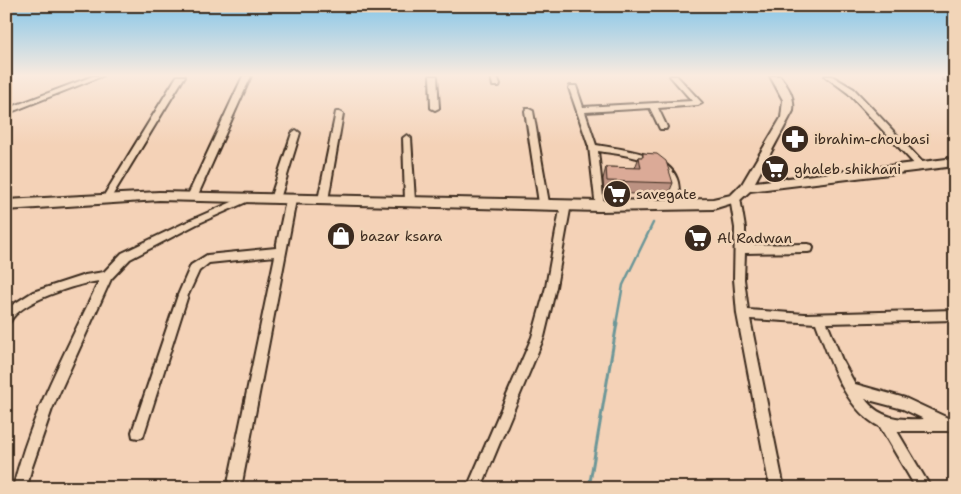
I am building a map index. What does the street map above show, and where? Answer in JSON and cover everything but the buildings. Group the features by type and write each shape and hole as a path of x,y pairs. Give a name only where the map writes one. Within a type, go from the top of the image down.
{"street":[{"path":"6,112 39,99"},
{"path":"106,199 167,99"},
{"path":"192,197 237,99"},
{"path":"434,99 435,108"},
{"path":"576,99 593,147 599,206"},
{"path":"580,110 698,103 694,99"},
{"path":"6,205 106,199 192,197 599,206 714,204 735,198 746,187 782,126 789,106 789,99"},
{"path":"859,99 922,167"},
{"path":"653,106 663,127"},
{"path":"529,111 544,204"},
{"path":"323,200 339,114"},
{"path":"275,199 296,133"},
{"path":"407,138 410,201"},
{"path":"593,147 661,164 670,173 674,183 674,206"},
{"path":"746,187 953,165"},
{"path":"756,171 780,183"},
{"path":"20,488 24,470 46,408 78,334 107,276 118,261 248,198"},
{"path":"735,198 740,228 739,279 743,314 778,488"},
{"path":"234,488 291,200"},
{"path":"474,488 538,337 551,288 566,204"},
{"path":"741,248 808,248"},
{"path":"138,432 182,295 195,268 207,259 280,252"},
{"path":"6,319 11,310 37,295 86,279 107,276"},
{"path":"743,314 820,320 955,315"},
{"path":"820,320 837,362 851,389 871,415 885,423 951,425"},
{"path":"851,389 905,404 951,425"},
{"path":"885,423 924,488"}],"waterway":[{"path":"616,324 623,285 653,223"},
{"path":"589,488 617,323"}],"place":[{"name":"ibrahim-choubasi","path":"795,139"},
{"name":"ghaleb shikhani","path":"775,169"},
{"name":"savegate","path":"617,194"},
{"name":"bazar ksara","path":"341,236"},
{"name":"Al Radwan","path":"698,238"}]}
